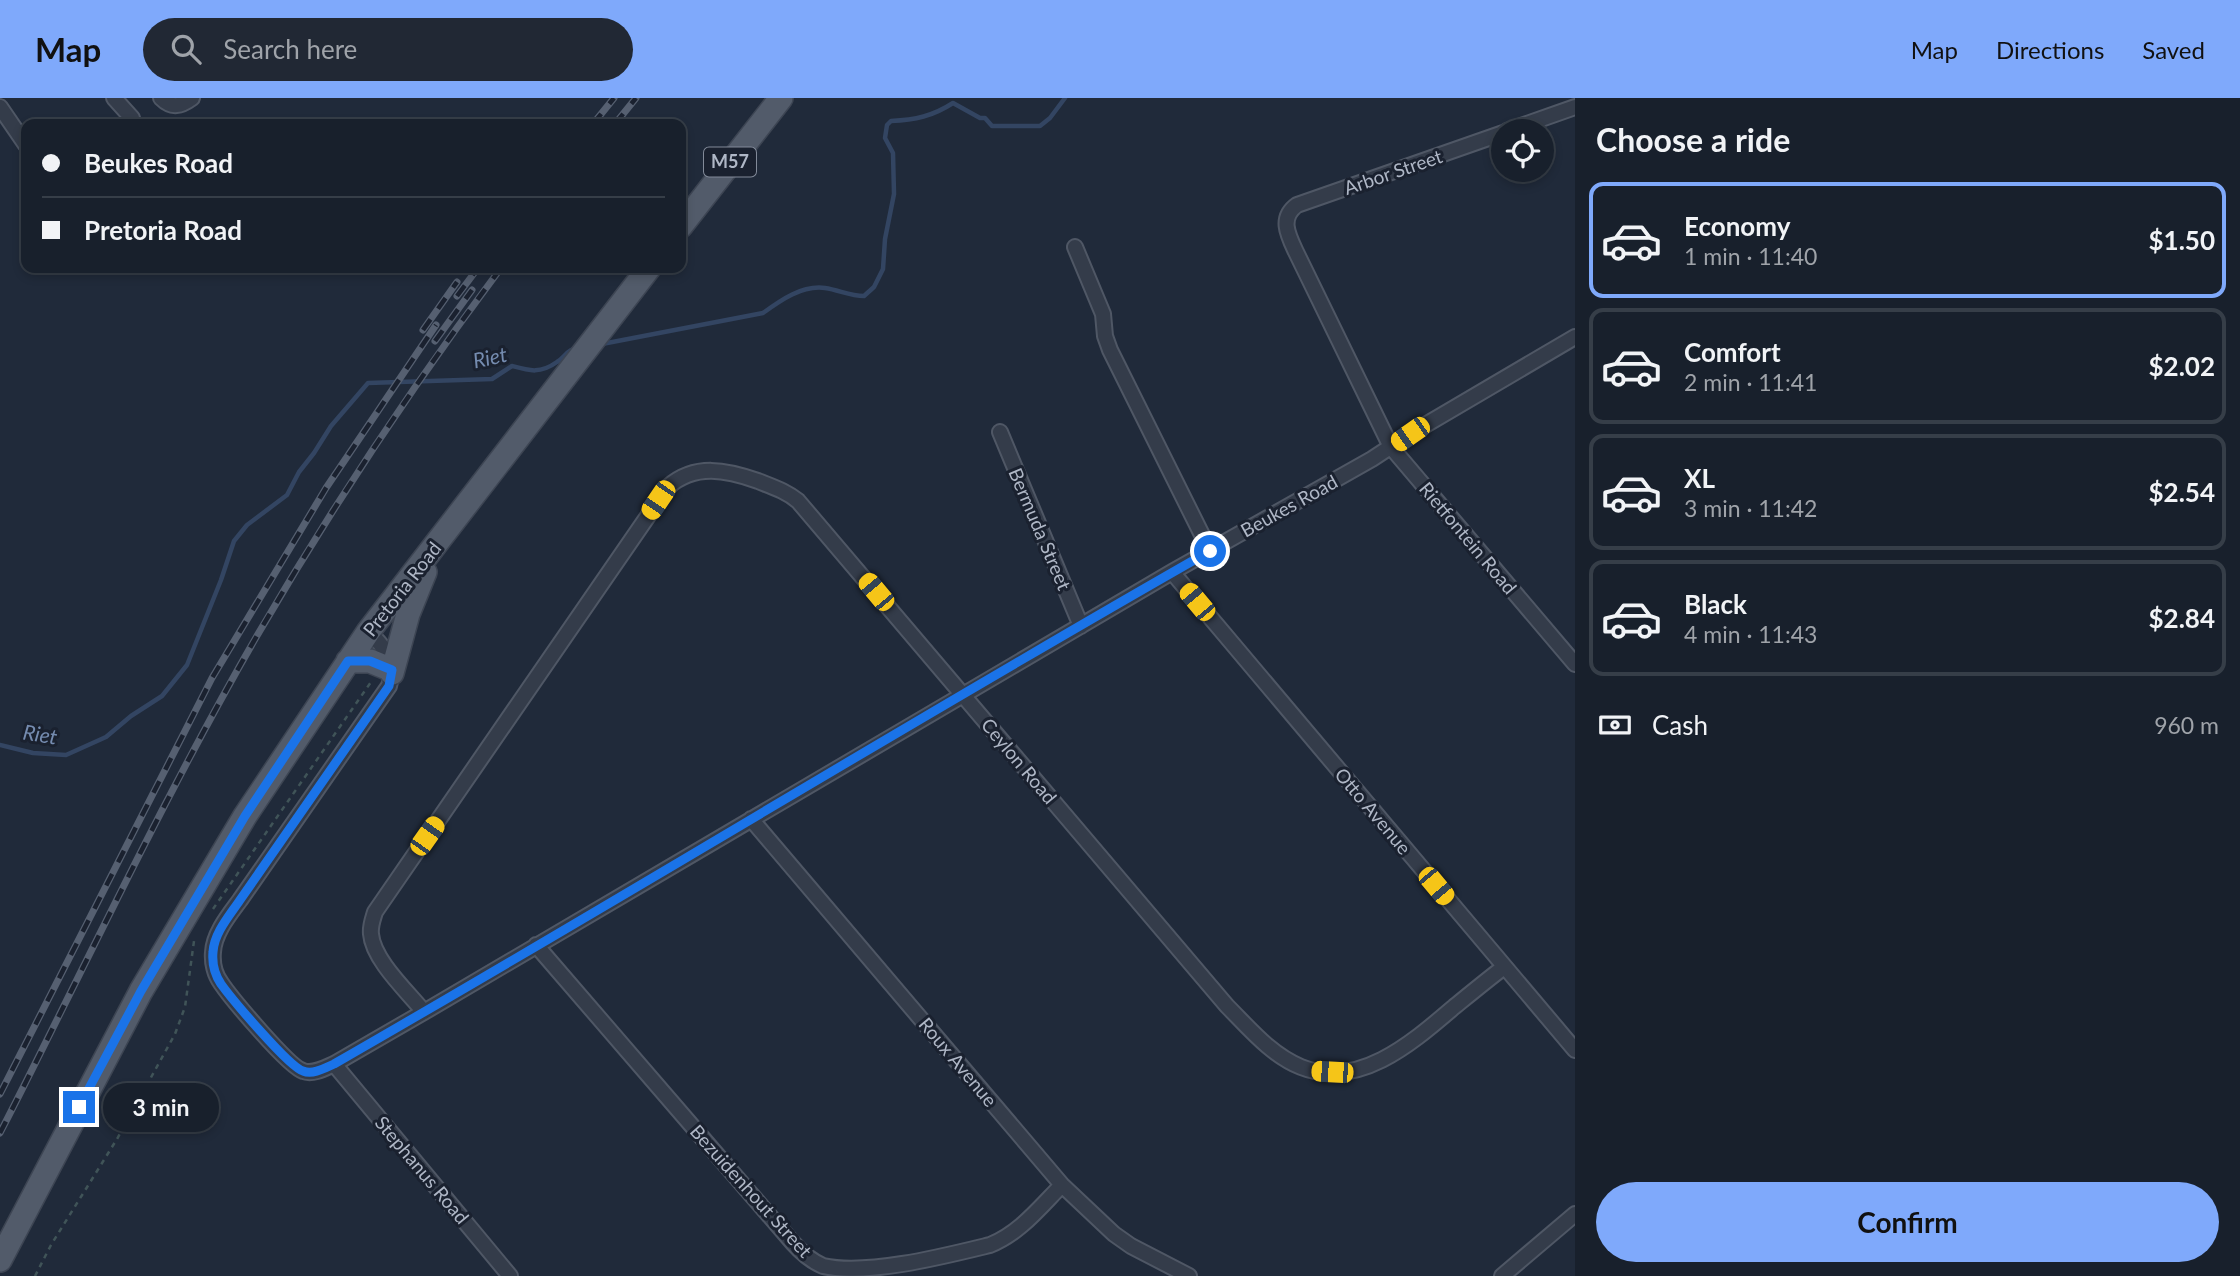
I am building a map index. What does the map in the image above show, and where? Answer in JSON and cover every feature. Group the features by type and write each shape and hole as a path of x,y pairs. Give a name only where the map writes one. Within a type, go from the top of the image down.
{"main road":[{"name":"M57","path":"686,220 781,98"},
{"name":"Pretoria Road","path":"0,1260 79,1107 175,933 245,816 368,632 645,273"},
{"path":"348,661 370,661 392,671 408,614 435,546"}],"street":[{"path":"114,98 131,119"},
{"path":"161,98 175,106 192,98"},
{"path":"0,107 21,138"},
{"name":"Arbor Street","path":"1541,119 1575,107"},
{"name":"Arbor Street","path":"1287,216 1297,205 1491,137"},
{"name":"Rietfontein Road","path":"1287,216 1288,236 1391,447 1575,664"},
{"path":"1075,247 1103,314 1105,336 1110,350 1210,551"},
{"name":"Beukes Road","path":"392,671 389,686 377,705 221,929 213,951 215,971 221,983 255,1025 302,1071 312,1072 334,1064 1574,339"},
{"name":"Bermuda Street","path":"1000,432 1081,626"},
{"name":"Ceylon Road","path":"424,1012 375,949 371,924 375,912 658,500 678,478 691,472 708,470 738,474 789,494 806,510 1227,1006 1258,1038 1289,1061 1317,1072 1348,1071 1377,1062 1397,1053 1415,1040 1504,967"},
{"name":"Otto Avenue","path":"1172,572 1575,1050"},
{"path":"368,632 387,651 392,671"},
{"name":"Roux Avenue","path":"751,819 1062,1185 1114,1234 1131,1246 1189,1276"},
{"name":"Bezuidenhout Street","path":"536,945 793,1243 813,1261 836,1269 874,1269 990,1245 1019,1228 1062,1185"},
{"name":"Stephanus Road","path":"334,1064 510,1276"},
{"path":"1502,1276 1575,1214"}],"waterway":[{"name":"Riet","path":"602,344 763,313 784,299 808,289 825,288 864,296 874,287 883,269 885,239 894,194 893,153 885,138 887,125 891,121 923,117 953,103 980,118 985,118 992,126 1040,126 1050,118 1065,98"},
{"name":"Riet","path":"0,745 33,753 66,755 106,737 131,716 162,696 187,665 234,541 247,525 287,495 299,472 331,426 368,383 492,379 512,366 530,370 551,366 576,348"}],"railway":[{"path":"597,119 614,98"},
{"path":"619,119 636,98"},
{"path":"457,296 474,273"},
{"path":"0,1133 157,819 258,634 374,447 497,273"},
{"path":"423,330 457,282"},
{"path":"435,341 472,290"},
{"path":"0,1094 212,678 326,488 436,325"}],"route":[{"path":"79,1107 141,991 194,900 245,816 348,661 370,661 392,670 389,686 240,900 215,939 213,951 215,971 221,983 255,1025 297,1068 307,1072 334,1064 1210,551"}]}
